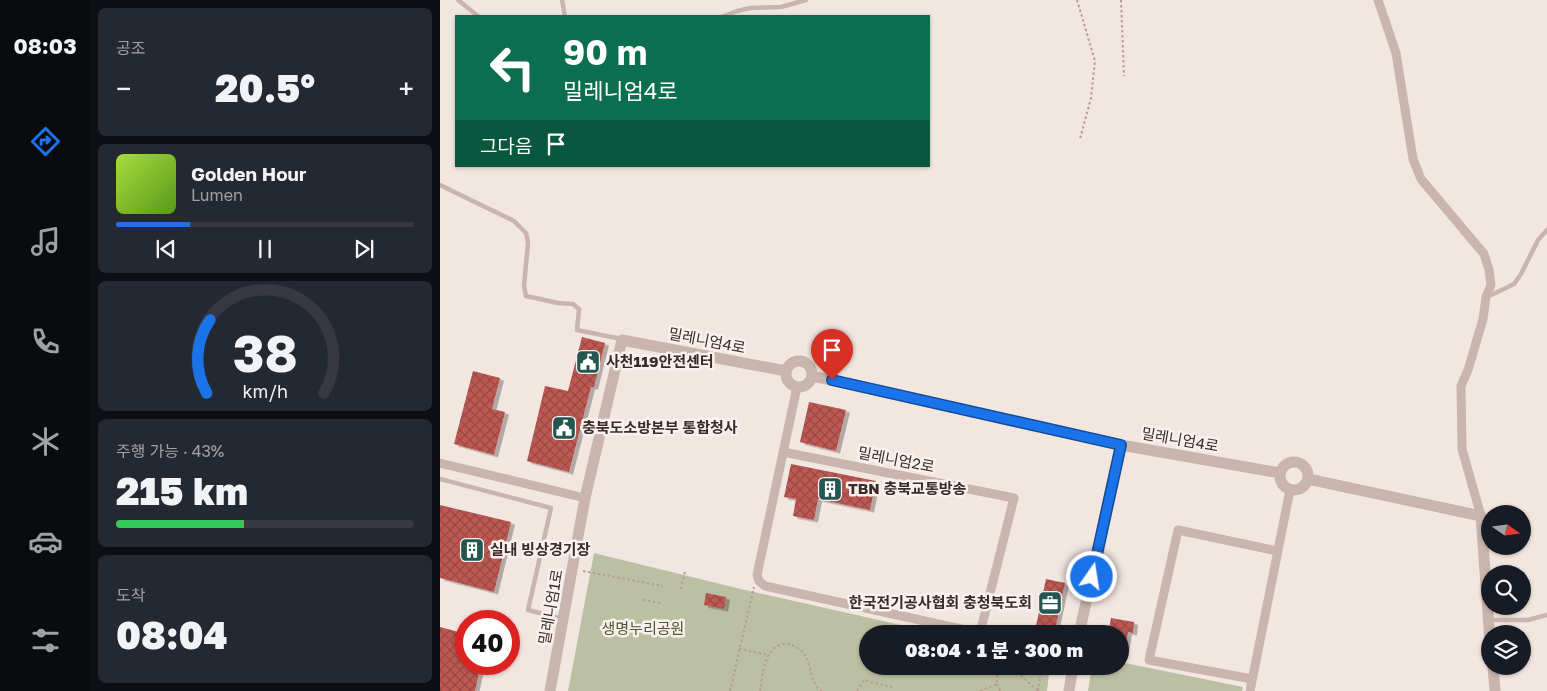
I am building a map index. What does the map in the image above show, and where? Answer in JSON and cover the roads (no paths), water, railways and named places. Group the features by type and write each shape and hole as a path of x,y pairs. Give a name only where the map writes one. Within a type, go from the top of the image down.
{"street":[{"path":"1308,479 1481,516 1462,449 1461,386 1468,370 1483,319 1486,297 1491,285 1489,270 1484,254 1421,179 1413,159 1396,53 1378,0"},
{"name":"밀레니엄4로","path":"622,340 786,371"},
{"name":"밀레니엄1로","path":"550,691 585,498 622,340"},
{"path":"794,361 803,361 810,366 812,376 809,383 797,387 787,380 786,371 794,361"},
{"name":"밀레니엄4로","path":"812,376 1121,445 1280,473"},
{"path":"782,452 797,387"},
{"path":"1081,625 1121,445"},
{"name":"밀레니엄2로","path":"945,625 765,586 759,581 757,575 782,452 1014,498 984,625"},
{"path":"1288,462 1297,462 1308,471 1308,479 1302,488 1290,490 1282,483 1280,473 1288,462"},
{"path":"440,463 585,498"},
{"path":"1250,691 1290,490"},
{"path":"1252,679 1149,660 1178,530 1277,551"},
{"path":"1484,555 1488,625"},
{"path":"1069,691 1072,675"},
{"path":"1493,675 1495,691"}],"lane":[{"path":"458,0 477,15"},
{"path":"562,0 565,15"},
{"path":"726,15 750,8 781,7 806,0"},
{"path":"440,185 514,221 526,233 528,243 524,286 526,296 558,303 573,304 579,309 577,330 622,340"},
{"path":"1486,297 1514,284 1538,240 1547,230"},
{"path":"440,479 551,508 528,610 564,619"},
{"path":"1488,620 1528,620 1547,615"}],"place":[{"name":"사천119안전센터","path":"588,362"},
{"name":"충북도소방본부 통합청사","path":"564,428"},
{"name":"TBN 충북교통방송","path":"830,489"},
{"name":"실내 빙상경기장","path":"472,550"},
{"name":"한국전기공사협회 충청북도회","path":"1050,603"}],"park label":[{"name":"생명누리공원","path":"643,629"}]}
